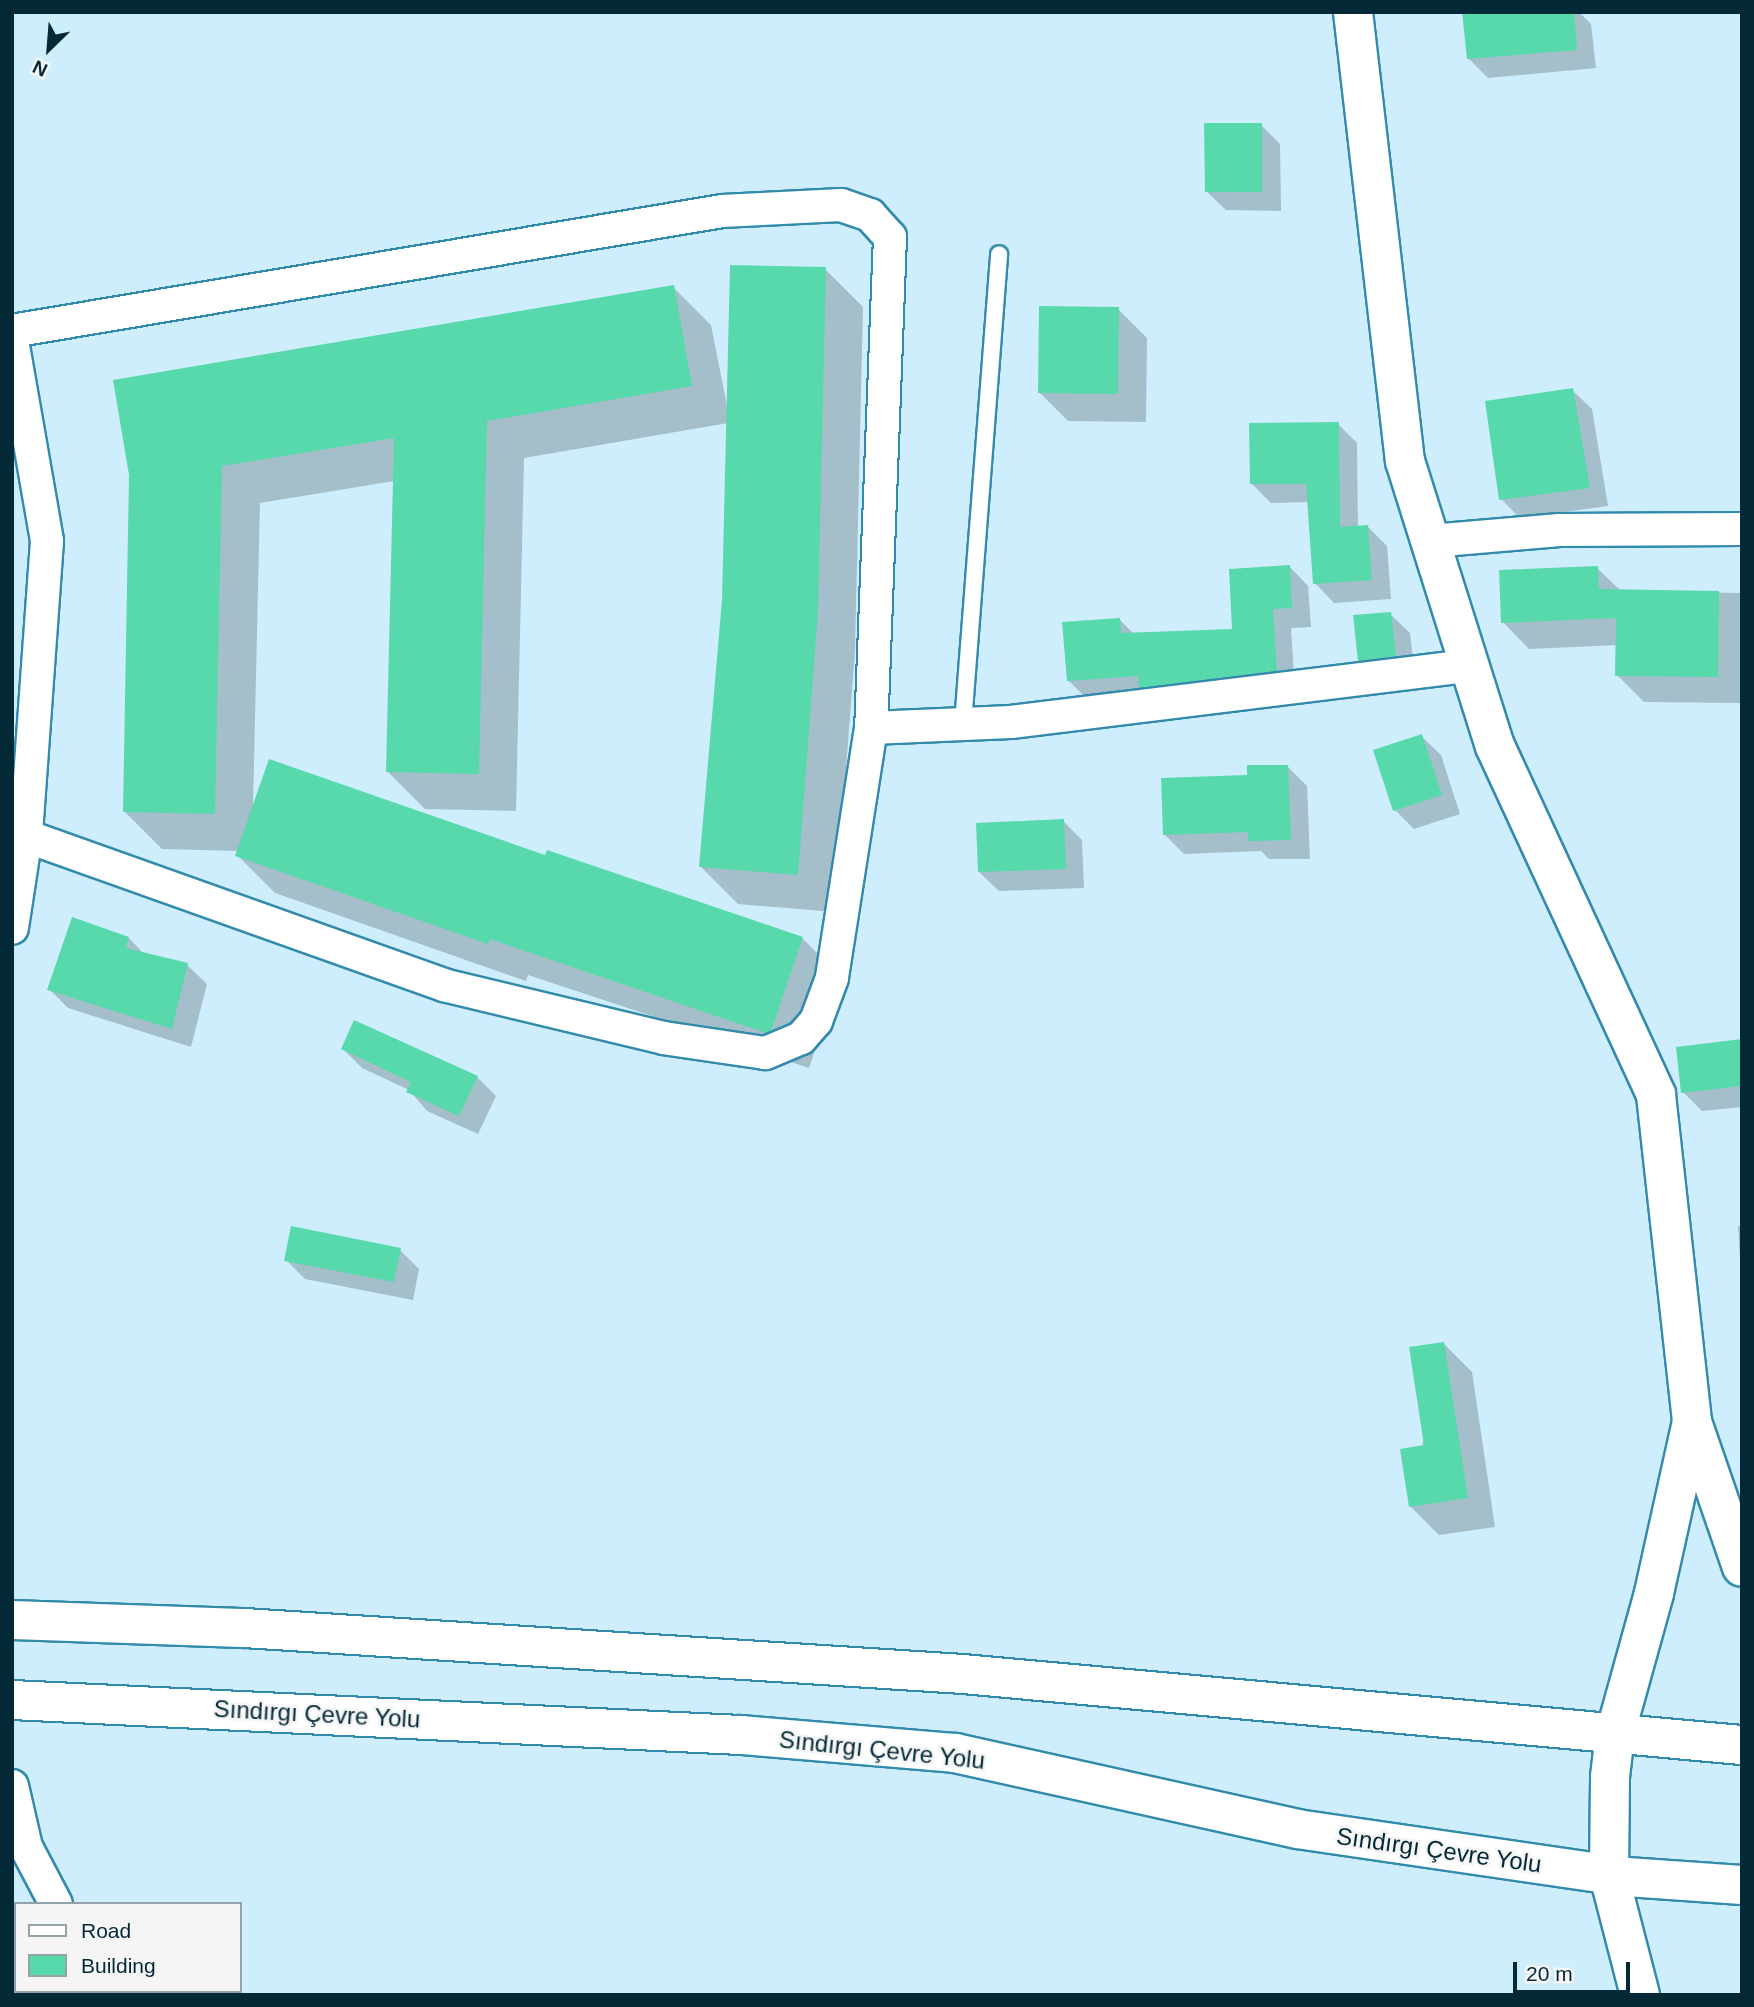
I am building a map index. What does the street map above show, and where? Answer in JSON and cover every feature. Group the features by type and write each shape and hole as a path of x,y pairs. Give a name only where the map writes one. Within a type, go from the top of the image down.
{"main road":[{"path":"1353,12 1405,461 1495,746 1656,1095 1692,1422 1742,1567"},
{"path":"1640,1995 1609,1875 1615,1734 1654,1593 1692,1422"},
{"path":"12,1620 244,1628 963,1674 1742,1745"},
{"name":"Sındırgı Çevre Yolu","path":"12,1700 741,1735 955,1753 1297,1829 1609,1875 1742,1885"}],"street":[{"path":"12,331 722,211 856,208 870,215 890,237 871,728 832,978 817,1021 801,1038 765,1053 664,1038 443,985 26,836"},
{"path":"12,340 47,541 26,836 12,928"},
{"path":"1431,541 1560,530 1742,529"},
{"path":"871,728 1011,722 1470,666"},
{"path":"12,1786 26,1847 55,1902"}],"lane":[{"path":"962,724 999,254"}],"building":[{"path":"1462,12 1574,12 1577,50 1467,59"},
{"path":"1204,123 1262,123 1262,192 1205,192"},
{"path":"730,265 826,267 818,612 798,875 699,867 722,600"},
{"path":"674,285 692,386 487,421 479,774 386,772 394,438 222,466 215,814 123,812 129,475 113,380"},
{"path":"1039,306 1119,307 1118,394 1038,393"},
{"path":"1573,388 1590,488 1499,500 1485,401"},
{"path":"1339,422 1340,527 1368,525 1372,580 1313,584 1306,484 1250,484 1249,423"},
{"path":"1290,565 1292,608 1273,609 1277,671 1139,688 1138,676 1067,681 1062,622 1120,618 1121,633 1232,629 1229,569"},
{"path":"1598,566 1599,589 1719,591 1718,677 1615,676 1616,618 1501,623 1499,570"},
{"path":"1391,612 1396,656 1358,661 1353,615"},
{"path":"1422,734 1442,795 1393,811 1373,750"},
{"path":"269,759 545,855 547,850 803,937 771,1031 766,1033 490,939 488,944 235,856"},
{"path":"1247,765 1288,765 1291,840 1248,841 1248,832 1163,835 1161,778 1247,775"},
{"path":"1064,819 1066,869 978,872 976,823"},
{"path":"72,917 129,937 126,948 188,963 172,1029 47,990"},
{"path":"354,1020 478,1076 459,1116 406,1092 411,1082 341,1049"},
{"path":"1742,1039 1742,1086 1681,1093 1676,1047"},
{"path":"291,1226 401,1248 394,1282 284,1261"},
{"path":"1444,1342 1468,1498 1409,1507 1400,1449 1424,1445 1409,1347"}]}
